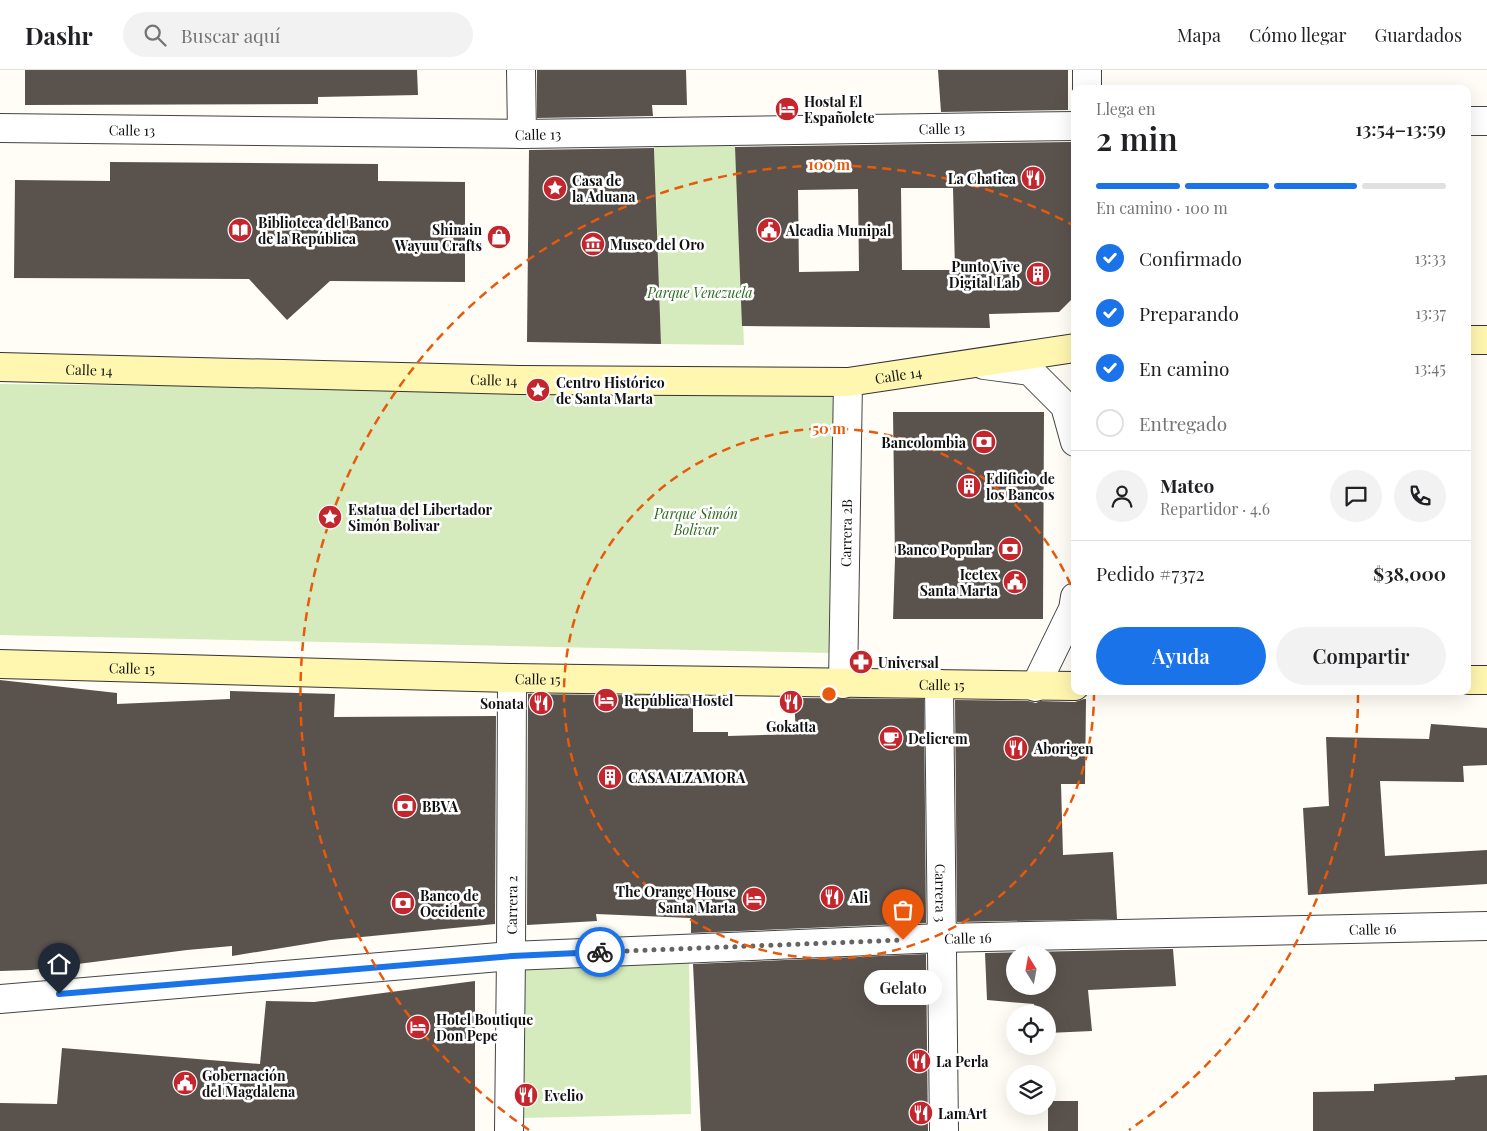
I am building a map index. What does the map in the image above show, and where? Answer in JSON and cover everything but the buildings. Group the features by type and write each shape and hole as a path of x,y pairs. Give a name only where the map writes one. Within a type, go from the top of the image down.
{"street":[{"path":"521,70 522,134"},
{"path":"1087,70 1087,85"},
{"path":"1471,121 1487,121"},
{"name":"Calle 13","path":"0,128 522,134 1071,126"},
{"path":"1471,340 1487,340"},
{"name":"Calle 14","path":"0,367 520,380 848,382 980,364 1071,349"},
{"path":"980,364 1030,371 1065,406 1071,428"},
{"name":"Carrera 2B","path":"843,684 848,382"},
{"path":"1035,687 1071,614"},
{"name":"Calle 15","path":"0,664 512,678 1071,686"},
{"name":"Carrera 2","path":"509,1131 512,956 512,678"},
{"path":"1471,680 1487,680"},
{"name":"Carrera 3","path":"939,684 944,1131"},
{"name":"Calle 16","path":"0,999 512,956 942,938 1487,926"}],"green space":[{"name":"Parque Venezuela","path":"654,138 735,138 744,345 661,344"},
{"name":"Parque Simón Bolivar","path":"0,384 841,394 834,653 0,635"},
{"path":"689,958 691,1114 522,1118 520,961"}],"way so far":[{"path":"600,952 903,940"}],"place":[{"name":"Hostal El Españolete","path":"787,109"},
{"name":"La Chatica","path":"1033,178"},
{"name":"Casa de la Aduana","path":"555,188"},
{"name":"Biblioteca del Banco de la República","path":"240,230"},
{"name":"Alcadia Munipal","path":"769,230"},
{"name":"Shinain Wayuu Crafts","path":"499,237"},
{"name":"Museo del Oro","path":"593,244"},
{"name":"Punto Vive Digital Lab","path":"1038,274"},
{"name":"Centro Histórico de Santa Marta","path":"538,390"},
{"name":"Bancolombia","path":"984,442"},
{"name":"Edificio de los Bancos","path":"969,486"},
{"name":"Estatua del Libertador Simón Bolivar","path":"330,517"},
{"name":"Banco Popular","path":"1010,549"},
{"name":"Icetex Santa Marta","path":"1015,582"},
{"name":"Universal","path":"861,662"},
{"name":"República Hostel","path":"606,700"},
{"name":"Gokatta","path":"791,702"},
{"name":"Sonata","path":"541,703"},
{"name":"Delicrem","path":"891,738"},
{"name":"Aborigen","path":"1016,748"},
{"name":"CASA ALZAMORA","path":"610,777"},
{"name":"BBVA","path":"405,806"},
{"name":"Ali","path":"832,897"},
{"name":"The Orange House Santa Marta","path":"754,899"},
{"name":"Banco de Occidente","path":"403,903"},
{"name":"Gelato","path":"903,940"},
{"name":"Hotel Boutique Don Pepe","path":"418,1027"},
{"name":"La Perla","path":"919,1061"},
{"name":"Gobernación del Magdalena","path":"185,1083"},
{"name":"Evelio","path":"526,1095"},
{"name":"LamArt","path":"921,1113"}],"route":[{"path":"59,994 512,956 600,952"}]}
